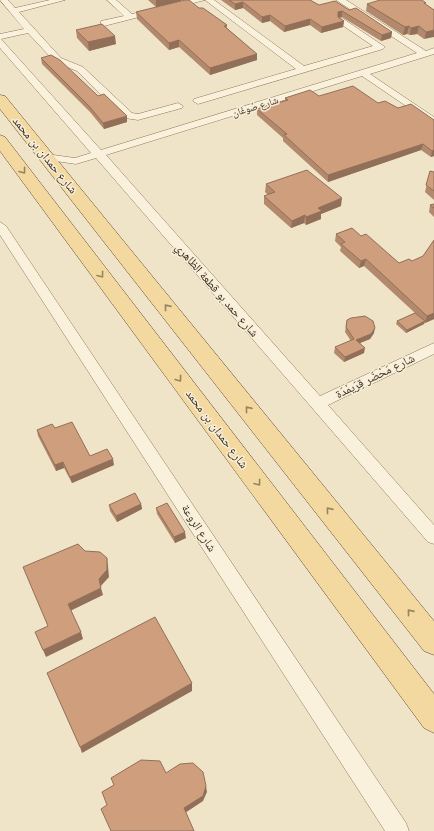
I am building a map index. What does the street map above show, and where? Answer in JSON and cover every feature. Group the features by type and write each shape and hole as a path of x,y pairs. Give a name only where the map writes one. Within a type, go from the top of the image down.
{"main road":[{"name":"شارع حمدان بن محمد","path":"0,99 434,642"},
{"name":"شارع حمدان بن محمد","path":"0,140 434,718"}],"street":[{"path":"3,0 58,60 80,69 131,117 141,116 178,106"},
{"path":"14,11 61,0"},
{"path":"111,0 130,17"},
{"path":"104,23 200,0"},
{"path":"208,0 303,70"},
{"path":"340,0 430,52"},
{"path":"198,101 378,48 379,45 342,21"},
{"path":"0,37 30,30"},
{"name":"شارع حمد بو قطعة الظاهري","path":"0,42 434,537"},
{"name":"شارع صُوغَان","path":"46,157 76,161 430,52"},
{"path":"363,73 434,122"},
{"name":"شارع صُوغَان","path":"62,176 76,161"},
{"name":"شارع الروعة","path":"0,226 398,831"},
{"name":"شارع مَحْضَر قِرَيمْدَة","path":"317,404 434,348"}],"building":[{"path":"189,0 199,8 203,8 227,25 224,26 257,54 210,68 179,40 169,43 136,12"},
{"path":"229,0 310,0 319,5 335,1 349,10 356,8 392,32 382,35 342,11 338,12 338,17 344,21 322,27 310,19 285,26 270,15 262,17 243,2 235,4"},
{"path":"380,0 422,0 434,10 434,30 426,32 419,26 411,28 409,26 405,27 367,4"},
{"path":"102,24 115,36 88,42 76,30"},
{"path":"51,55 60,60 98,96 104,94 127,116 103,123 89,106 41,58"},
{"path":"353,86 378,103 385,101 398,108 411,104 434,120 434,150 432,151 423,144 328,175 284,135 287,134 257,109 288,100 285,98 310,90 319,96"},
{"path":"307,170 342,198 318,208 322,211 306,217 305,215 292,221 264,196 275,192 266,184"},
{"path":"430,171 434,172 434,191 426,185"},
{"path":"352,228 361,236 366,234 399,263 409,259 412,261 423,256 434,240 434,313 427,316 366,259 361,261 341,244 345,242 336,234"},
{"path":"415,313 425,321 407,330 397,321"},
{"path":"365,316 373,321 375,328 371,334 356,340 365,348 345,357 335,347 354,339 346,327 347,320"},
{"path":"72,422 90,456 107,449 113,459 70,477 63,462 55,465 37,430 52,424 55,428"},
{"path":"135,493 141,504 116,516 109,505"},
{"path":"167,503 185,532 174,537 156,508"},
{"path":"78,544 85,551 100,552 107,558 107,570 99,579 101,588 68,604 81,632 43,650 35,632 48,626 23,567"},
{"path":"155,617 192,683 80,747 47,673"},
{"path":"141,760 160,761 166,773 180,764 193,763 203,772 206,786 203,796 184,808 194,831 111,831 101,809 107,805 102,792 114,785 111,778"}]}
